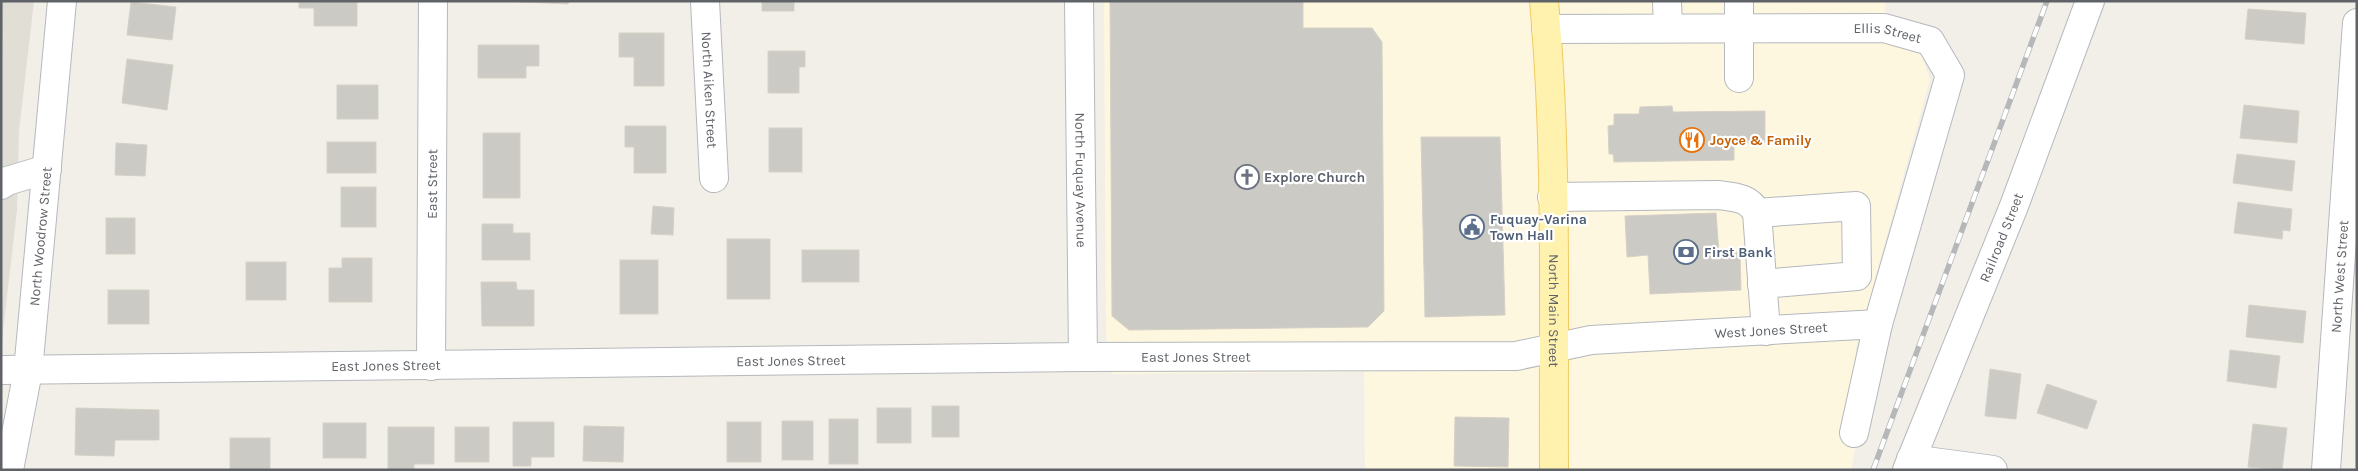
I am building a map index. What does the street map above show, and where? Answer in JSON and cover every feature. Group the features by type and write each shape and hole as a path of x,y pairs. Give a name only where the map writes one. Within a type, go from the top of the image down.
{"main road":[{"name":"North Main Street","path":"1544,1 1550,82 1554,470"}],"street":[{"name":"North Woodrow Street","path":"9,470 14,370 47,169 62,1"},
{"name":"East Street","path":"431,366 433,1"},
{"name":"North Aiken Street","path":"705,1 714,178"},
{"name":"North Fuquay Avenue","path":"1078,1 1083,357"},
{"name":"Railroad Street","path":"1909,464 2014,206 2090,1"},
{"name":"Ellis Street","path":"1546,29 1668,14 1738,14 1884,28 1930,41 1950,75 1878,324"},
{"path":"1738,14 1739,78"},
{"name":"North West Street","path":"2326,470 2357,23"},
{"path":"1,185 6,181 47,169"},
{"path":"1552,197 1718,195 1743,198 1753,205 1757,213 1766,331"},
{"path":"1757,213 1856,206 1856,276 1762,284"},
{"path":"1854,434 1878,324"},
{"name":"West Jones Street","path":"1553,348 1591,340 1878,324"},
{"name":"East Jones Street","path":"14,370 1083,357 1516,356 1553,348"},
{"path":"1909,464 1993,470"}],"shaded area":[{"path":"1,1 34,1 19,131 17,210 1,348"},
{"path":"1104,1 1885,1 1885,41 1921,54 1930,79 1856,348 1857,439 1851,470 1365,470 1364,372 1111,374 1106,333"}],"building":[{"path":"1,1 3,1 1,76"},
{"path":"299,1 357,1 357,26 314,26 314,8 299,8"},
{"path":"501,1 569,1 568,4"},
{"path":"762,1 794,1 794,11 762,11"},
{"name":"Explore Church","path":"1110,1 1303,1 1303,28 1372,28 1382,42 1384,311 1368,327 1129,330 1112,316"},
{"path":"131,2 176,7 172,40 127,35"},
{"path":"2248,9 2306,13 2304,44 2245,39"},
{"path":"619,33 664,33 664,86 634,86 634,57 619,57"},
{"path":"478,45 539,45 539,66 526,66 526,78 478,78"},
{"path":"768,51 805,51 805,67 799,67 799,93 768,93"},
{"path":"127,59 173,65 167,110 122,103"},
{"path":"337,85 378,85 378,119 337,119"},
{"path":"2244,105 2299,111 2297,143 2240,138"},
{"path":"1672,106 1673,112 1765,111 1765,143 1734,143 1734,160 1614,162 1613,154 1609,154 1608,126 1614,125 1614,114 1639,114 1640,107"},
{"path":"625,126 666,126 666,173 634,173 634,147 625,147"},
{"path":"769,128 802,128 802,172 769,172"},
{"path":"483,133 520,133 520,198 483,198"},
{"path":"1421,137 1500,137 1505,315 1425,317"},
{"path":"327,142 376,142 376,173 327,173"},
{"path":"116,143 147,145 145,176 115,175"},
{"path":"2237,154 2295,161 2292,191 2233,183"},
{"path":"341,187 376,187 376,227 341,227"},
{"path":"2238,202 2292,209 2290,231 2283,230 2282,239 2234,233"},
{"path":"653,206 674,208 673,235 651,234"},
{"path":"1716,213 1719,253 1740,252 1741,290 1650,294 1648,255 1627,257 1625,216"},
{"path":"106,218 135,218 135,254 106,254"},
{"path":"482,224 513,224 513,233 530,233 530,260 482,260"},
{"path":"727,239 770,239 770,299 727,299"},
{"path":"802,250 859,250 859,282 802,282"},
{"path":"342,258 372,258 372,302 329,302 329,268 342,268"},
{"path":"620,260 658,260 658,314 620,314"},
{"path":"246,262 286,262 286,300 246,300"},
{"path":"481,282 516,282 517,290 534,290 534,326 482,326"},
{"path":"108,290 149,290 149,324 108,324"},
{"path":"2249,305 2306,311 2303,343 2246,337"},
{"path":"2230,350 2280,356 2276,388 2227,381"},
{"path":"1990,369 2021,374 2016,419 1985,416"},
{"path":"2047,384 2097,401 2087,429 2037,413"},
{"path":"932,406 959,406 959,437 932,437"},
{"path":"76,408 159,410 159,440 115,440 114,456 75,455"},
{"path":"877,408 911,408 911,443 877,443"},
{"path":"1455,417 1509,418 1508,467 1454,466"},
{"path":"829,419 858,419 858,464 829,464"},
{"path":"782,421 813,421 813,460 782,460"},
{"path":"513,422 554,422 554,457 531,457 531,466 513,466"},
{"path":"727,422 761,422 761,462 727,462"},
{"path":"323,423 366,423 366,458 323,458"},
{"path":"2253,424 2287,428 2282,470 2248,467"},
{"path":"584,426 624,427 623,462 583,461"},
{"path":"388,427 434,427 434,464 414,464 414,470 388,470"},
{"path":"455,427 489,427 489,462 455,462"},
{"path":"230,438 270,438 270,470 230,470"}],"railway":[{"path":"1873,470 2047,1"}],"place":[{"name":"Joyce & Family","path":"1692,140"},
{"name":"Explore Church","path":"1247,177"},
{"name":"Fuquay-Varina Town Hall","path":"1472,227"},
{"name":"First Bank","path":"1686,252"}]}
